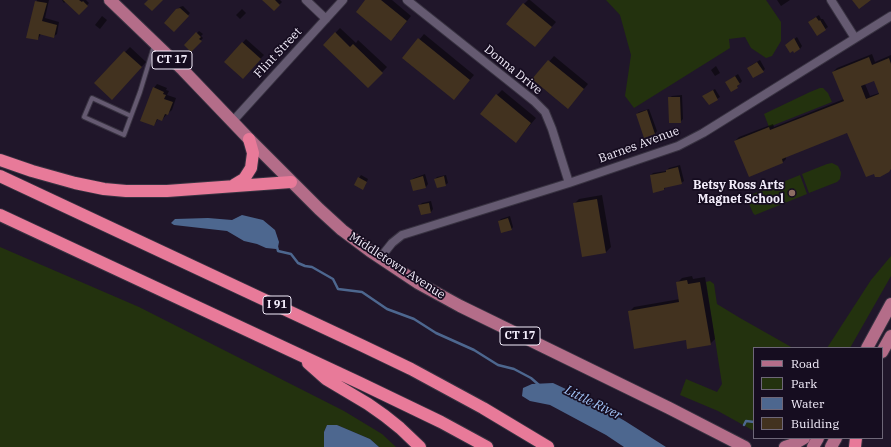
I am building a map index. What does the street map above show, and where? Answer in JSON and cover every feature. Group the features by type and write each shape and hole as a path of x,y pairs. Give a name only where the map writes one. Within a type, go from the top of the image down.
{"highway":[{"path":"231,186 244,179 251,168 253,153 249,139"},
{"path":"0,160 54,178 112,190 167,192 291,182"},
{"name":"I 91","path":"0,176 411,369 483,408 548,447"},
{"path":"0,215 402,403 487,447"},
{"path":"302,356 326,379 385,416 420,447"}],"main road":[{"name":"Middletown Avenue","path":"112,1 330,220 380,258 418,283 460,306 745,447"},
{"path":"868,347 891,304"},
{"path":"883,350 891,336"},
{"path":"785,447 802,439"}],"street":[{"path":"306,0 326,18"},
{"name":"Flint Street","path":"232,122 343,0"},
{"name":"Donna Drive","path":"407,0 534,101 545,112 569,183"},
{"path":"830,0 855,38"},
{"name":"Barnes Avenue","path":"380,258 392,243 402,235 569,183 678,146 703,133 891,16"}],"lane":[{"path":"131,116 92,98 84,117 124,136 140,92 155,43"}],"green space":[{"path":"606,0 766,0 781,22 781,41 772,56 766,58 751,48 745,37 729,39 730,48 634,108 625,96 631,55 620,15"},
{"path":"820,88 823,88 828,93 832,102 769,127 764,114"},
{"path":"832,163 838,166 840,170 840,179 837,182 809,193 802,174"},
{"path":"800,175 807,194 755,215 753,213 747,199 748,196"},
{"path":"0,247 139,307 344,411 382,434 396,447 379,447 370,439 337,425 327,425 324,432 324,447 0,447"},
{"path":"891,256 891,276 851,347 828,347 871,280"},
{"path":"710,281 714,284 717,304 791,347 753,347 753,430 718,411 680,395 686,379 717,392 722,384 706,282"}],"water":[{"path":"242,215 263,220 275,230 279,242 278,247 276,249 266,248 244,241 227,231 174,225 171,223 175,219 208,218 232,220"},
{"name":"Little River","path":"553,383 585,398 666,447 624,447 606,435 550,405 530,401 522,396 523,388 532,384"},
{"path":"327,425 337,425 370,439 379,447 324,447 324,432"}],"building":[{"path":"63,0 79,0 82,2 83,1 88,6 79,15"},
{"path":"148,0 163,0 152,11 144,4"},
{"path":"262,0 275,0 280,5 274,11"},
{"path":"365,0 381,0 407,21 391,41 356,12"},
{"path":"852,0 871,0 859,9"},
{"path":"35,1 47,3 42,21 57,25 54,38 39,34 38,40 26,38"},
{"path":"523,3 552,27 535,47 506,24"},
{"path":"180,8 189,16 174,32 164,23 176,9"},
{"path":"816,17 819,21 820,20 826,30 817,36 808,22"},
{"path":"196,32 201,37 199,39 202,41 191,52 184,45"},
{"path":"335,32 350,47 353,44 383,73 368,88 323,45"},
{"path":"418,38 470,80 454,100 402,58"},
{"path":"794,38 800,49 794,53 793,51 790,53 785,45"},
{"path":"242,42 261,59 243,79 224,62"},
{"path":"124,51 142,67 112,100 94,83"},
{"path":"869,57 872,65 889,58 891,64 891,169 889,172 880,177 875,177 874,174 866,177 847,133 782,159 783,163 749,177 734,141 769,127 770,130 844,101 832,72","holes":["874,81 879,94 866,99 861,86"]},
{"path":"548,60 584,89 568,109 532,79"},
{"path":"757,62 764,72 753,78 747,68"},
{"path":"735,76 740,84 737,86 738,88 731,92 725,82"},
{"path":"153,87 164,92 163,94 166,95 164,99 173,102 168,115 165,114 162,121 157,119 154,126 140,121"},
{"path":"713,90 718,100 709,105 702,96"},
{"path":"496,94 531,123 516,143 480,114"},
{"path":"668,97 680,97 681,123 669,123"},
{"path":"647,110 655,134 644,138 636,114"},
{"path":"678,167 682,184 664,188 664,190 653,193 650,175 666,172 666,170"},
{"path":"423,176 426,188 413,191 410,180"},
{"path":"444,176 446,186 437,188 434,179"},
{"path":"358,177 367,182 363,190 354,185"},
{"path":"597,199 606,253 582,257 573,203"},
{"path":"429,203 431,213 421,215 418,205"},
{"path":"508,218 512,230 501,233 498,221"},
{"path":"687,280 688,284 700,282 711,345 687,349 686,340 634,349 628,311 679,302 676,282"}],"waterway":[{"path":"277,247 278,251 291,254 298,263 312,267 333,279 338,289 362,292 387,309 414,319 436,333 474,350 498,365 514,369 531,378 539,385"},
{"path":"744,425 746,421 753,422"}],"place":[{"name":"Betsy Ross Arts Magnet School","path":"792,193"}]}
